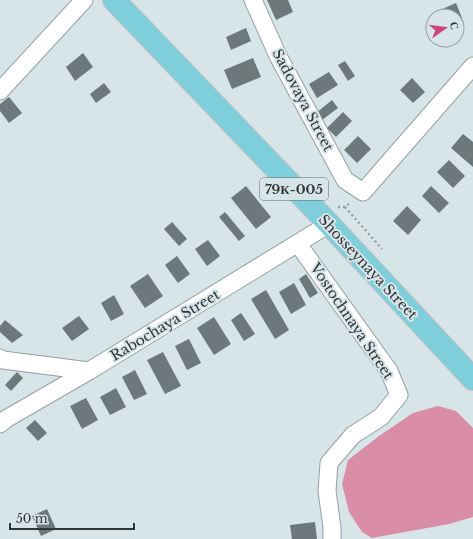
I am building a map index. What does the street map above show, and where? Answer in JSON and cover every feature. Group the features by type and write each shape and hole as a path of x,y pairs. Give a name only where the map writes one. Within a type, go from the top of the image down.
{"main road":[{"name":"Shosseynaya Street","path":"114,0 473,379"}],"street":[{"name":"Sadovaya Street","path":"254,0 278,56 345,180 363,192"},
{"path":"0,91 83,1"},
{"path":"363,192 473,66"},
{"name":"Rabochaya Street","path":"0,424 298,244 321,217"},
{"name":"Vostochnaya Street","path":"298,244 389,371 399,395 381,417 353,435 329,464 327,491 332,527 332,539"},
{"path":"0,358 3,360 89,371"}],"path":[{"path":"321,217 320,203 330,207 345,207 363,192"},
{"path":"345,207 382,250"}],"shaded area":[{"path":"438,406 456,411 473,428 473,517 449,524 372,538 362,532 349,512 342,484 348,460 379,436 413,413"}],"building":[{"path":"267,0 288,0 293,12 276,20"},
{"path":"456,3 458,8 444,8"},
{"path":"246,28 251,41 231,50 226,37"},
{"path":"83,53 93,67 75,81 66,67"},
{"path":"253,58 261,77 232,89 224,70"},
{"path":"345,61 355,76 348,81 338,65"},
{"path":"329,72 338,85 317,98 309,84"},
{"path":"412,78 425,92 413,103 400,90"},
{"path":"104,83 111,92 96,103 90,94"},
{"path":"9,97 22,113 9,123 0,111 0,104"},
{"path":"332,100 338,108 322,120 316,113"},
{"path":"343,112 352,121 336,137 327,128"},
{"path":"463,134 473,142 473,167 451,148"},
{"path":"358,136 371,149 357,163 344,150"},
{"path":"449,160 465,176 453,188 437,172"},
{"path":"246,186 271,217 256,229 231,198"},
{"path":"431,186 449,203 439,213 422,196"},
{"path":"407,206 421,220 408,235 393,221"},
{"path":"225,212 245,236 239,241 219,217"},
{"path":"172,222 187,239 179,246 164,229"},
{"path":"208,240 220,256 207,266 195,249"},
{"path":"177,256 190,274 178,283 165,265"},
{"path":"148,274 163,296 145,308 130,286"},
{"path":"306,274 318,293 310,298 299,279"},
{"path":"294,283 306,305 291,314 279,292"},
{"path":"266,290 289,330 275,339 251,299"},
{"path":"114,295 124,314 111,321 101,303"},
{"path":"241,313 255,334 244,341 231,320"},
{"path":"79,316 89,329 72,341 62,328"},
{"path":"214,317 231,344 214,355 197,328"},
{"path":"5,320 23,335 12,343 0,332 0,326"},
{"path":"189,339 201,363 187,370 175,346"},
{"path":"163,352 181,386 165,394 147,360"},
{"path":"135,370 147,394 134,400 122,377"},
{"path":"17,372 23,378 11,391 5,385"},
{"path":"116,388 126,407 110,415 100,397"},
{"path":"86,398 98,420 82,429 70,406"},
{"path":"35,420 47,433 38,441 26,428"},
{"path":"47,509 56,529 41,536 32,516"},
{"path":"315,522 317,539 292,539 290,525"}]}
